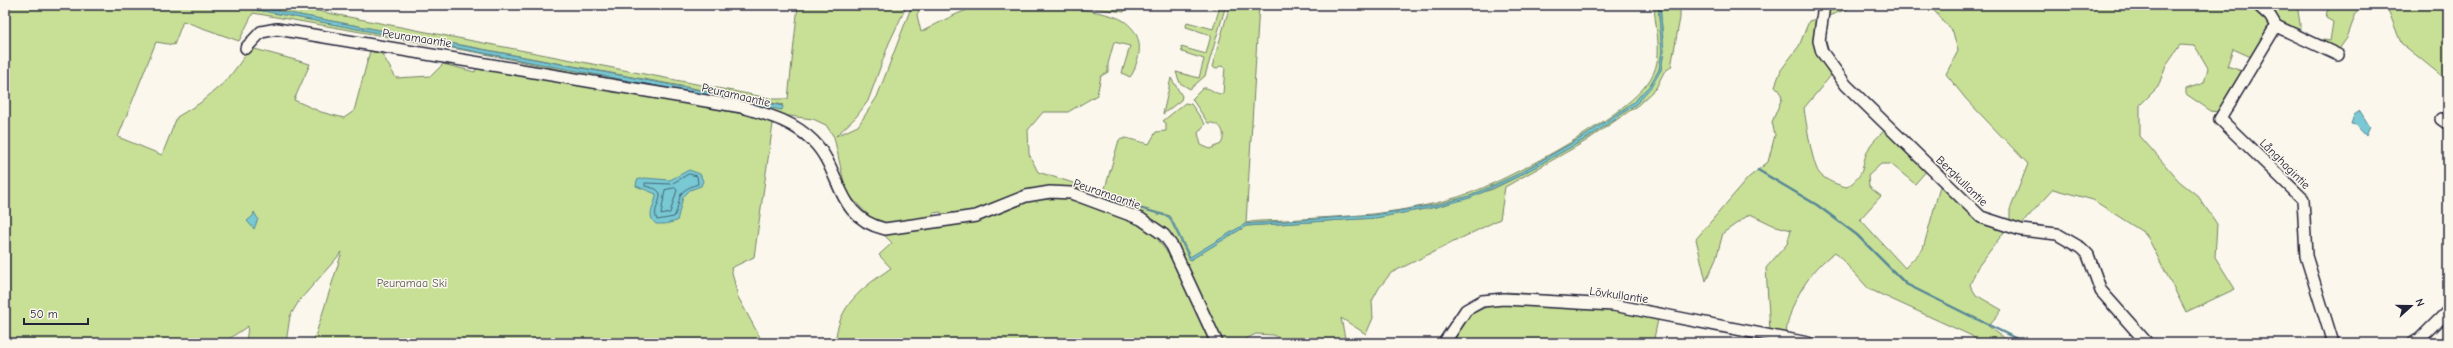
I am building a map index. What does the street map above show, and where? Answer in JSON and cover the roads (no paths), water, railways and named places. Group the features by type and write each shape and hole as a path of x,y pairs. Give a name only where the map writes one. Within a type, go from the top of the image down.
{"street":[{"name":"Bergkullantie","path":"1824,5 1819,41 1822,52 1846,86 1981,217 2021,230 2057,234 2081,248 2088,255 2101,291 2147,343"},
{"path":"2258,5 2270,16 2276,26 2338,55"},
{"name":"Långhagintie","path":"2276,26 2220,119 2303,199 2306,256 2333,343"},
{"name":"Peuramaantie","path":"246,48 261,32 277,29 742,107 783,119 801,130 817,146 843,196 855,214 874,226 885,229 976,216 1026,196 1050,192 1071,193 1141,219 1164,235 1172,246 1217,343"},
{"name":"Lövkullantie","path":"1444,343 1466,310 1482,301 1504,299 1613,305 1808,343"},
{"path":"2413,343 2420,339 2448,312"}],"water":[{"path":"232,5 246,5 783,106 782,110"},
{"path":"1658,5 1660,5 1664,51 1661,70 1651,87 1637,103 1589,137 1517,177 1470,198 1436,207 1375,218 1246,226 1190,260 1169,217 1105,199 1170,216 1190,257 1245,224 1375,215 1436,205 1470,196 1516,175 1588,134 1635,101 1650,85 1659,70 1662,51"},
{"path":"2360,111 2370,127 2366,136 2356,125 2351,124 2354,115"},
{"path":"689,170 700,174 703,181 701,186 690,190 683,197 677,221 665,224 656,224 651,217 651,213 656,194 636,186 637,180 644,178 670,180"},
{"path":"254,212 258,219 254,229 247,221 253,216"}],"waterway":[{"path":"1758,170 1817,205 1857,235 1906,284 2025,343"}],"park label":[{"name":"Peuramaa Ski","path":"412,283"}]}
